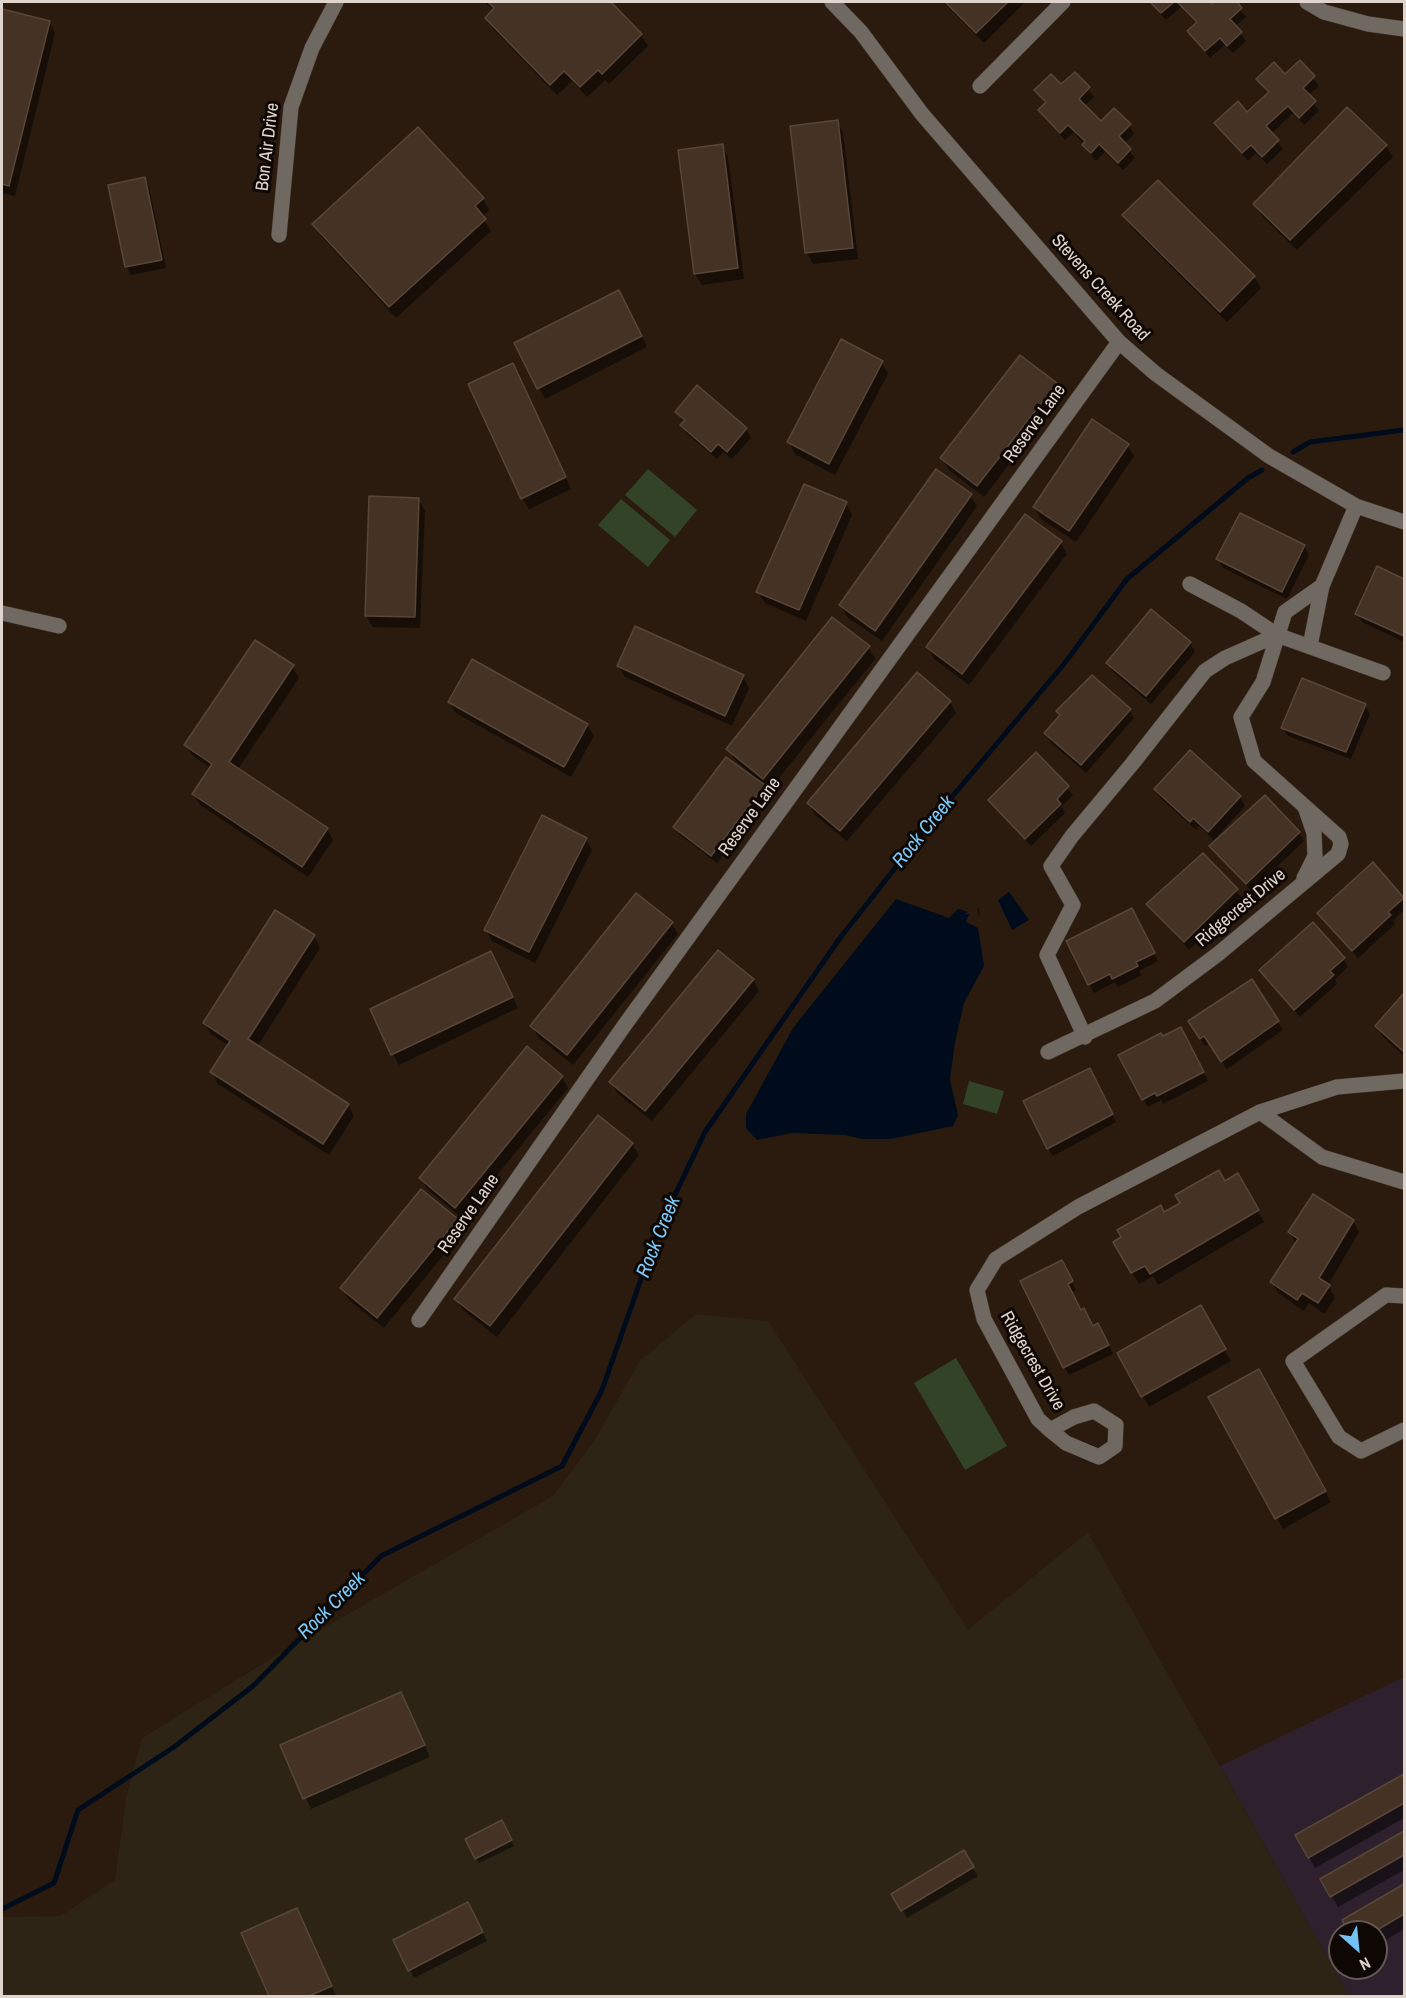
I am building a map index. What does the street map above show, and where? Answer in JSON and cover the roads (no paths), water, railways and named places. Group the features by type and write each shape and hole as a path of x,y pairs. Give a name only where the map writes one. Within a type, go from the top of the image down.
{"street":[{"name":"Bon Air Drive","path":"279,235 291,107 312,48 336,2"},
{"name":"Stevens Creek Road","path":"832,2 861,32 922,114 1119,342 1156,374 1269,456 1356,506 1404,522"},
{"path":"980,86 1063,2"},
{"path":"1307,2 1335,15 1368,24 1404,29"},
{"name":"Reserve Lane","path":"419,1320 624,1026 1119,342"},
{"path":"1310,646 1322,586 1356,506"},
{"path":"1190,584 1241,611 1277,635 1383,673"},
{"path":"1302,883 1338,854 1341,844 1339,837 1304,803 1254,761 1241,717 1263,682 1285,612 1322,586"},
{"path":"2,613 59,626"},
{"path":"1085,1037 1047,955 1073,905 1051,866 1071,836 1132,764 1205,671 1225,658 1277,635"},
{"name":"Ridgecrest Drive","path":"1048,1052 1085,1037 1155,1001 1218,954 1302,883 1315,856 1314,833 1304,803"},
{"name":"Ridgecrest Drive","path":"1050,1430 1038,1419 984,1319 977,1290 996,1259 1078,1207 1260,1112 1337,1087 1404,1081"},
{"path":"1260,1112 1322,1156 1404,1182"},
{"path":"1404,1296 1386,1295 1293,1361 1339,1437 1361,1451 1404,1430"}],"water":[{"path":"1009,892 1029,920 1012,930 998,900"},
{"path":"896,899 949,918 958,909 968,912 964,914 969,914 966,922 978,928 984,966 964,1003 955,1042 950,1080 958,1115 953,1126 891,1139 792,1133 757,1140 746,1128 746,1114 793,1028"}],"waterway":[{"name":"Rock Creek","path":"1293,452 1310,442 1404,430"},
{"name":"Rock Creek","path":"2,1909 54,1883 78,1810 174,1747 253,1686 381,1556 562,1466 602,1390 659,1228 705,1132 840,938 940,811 1064,664 1127,579 1248,478 1262,470"}]}
